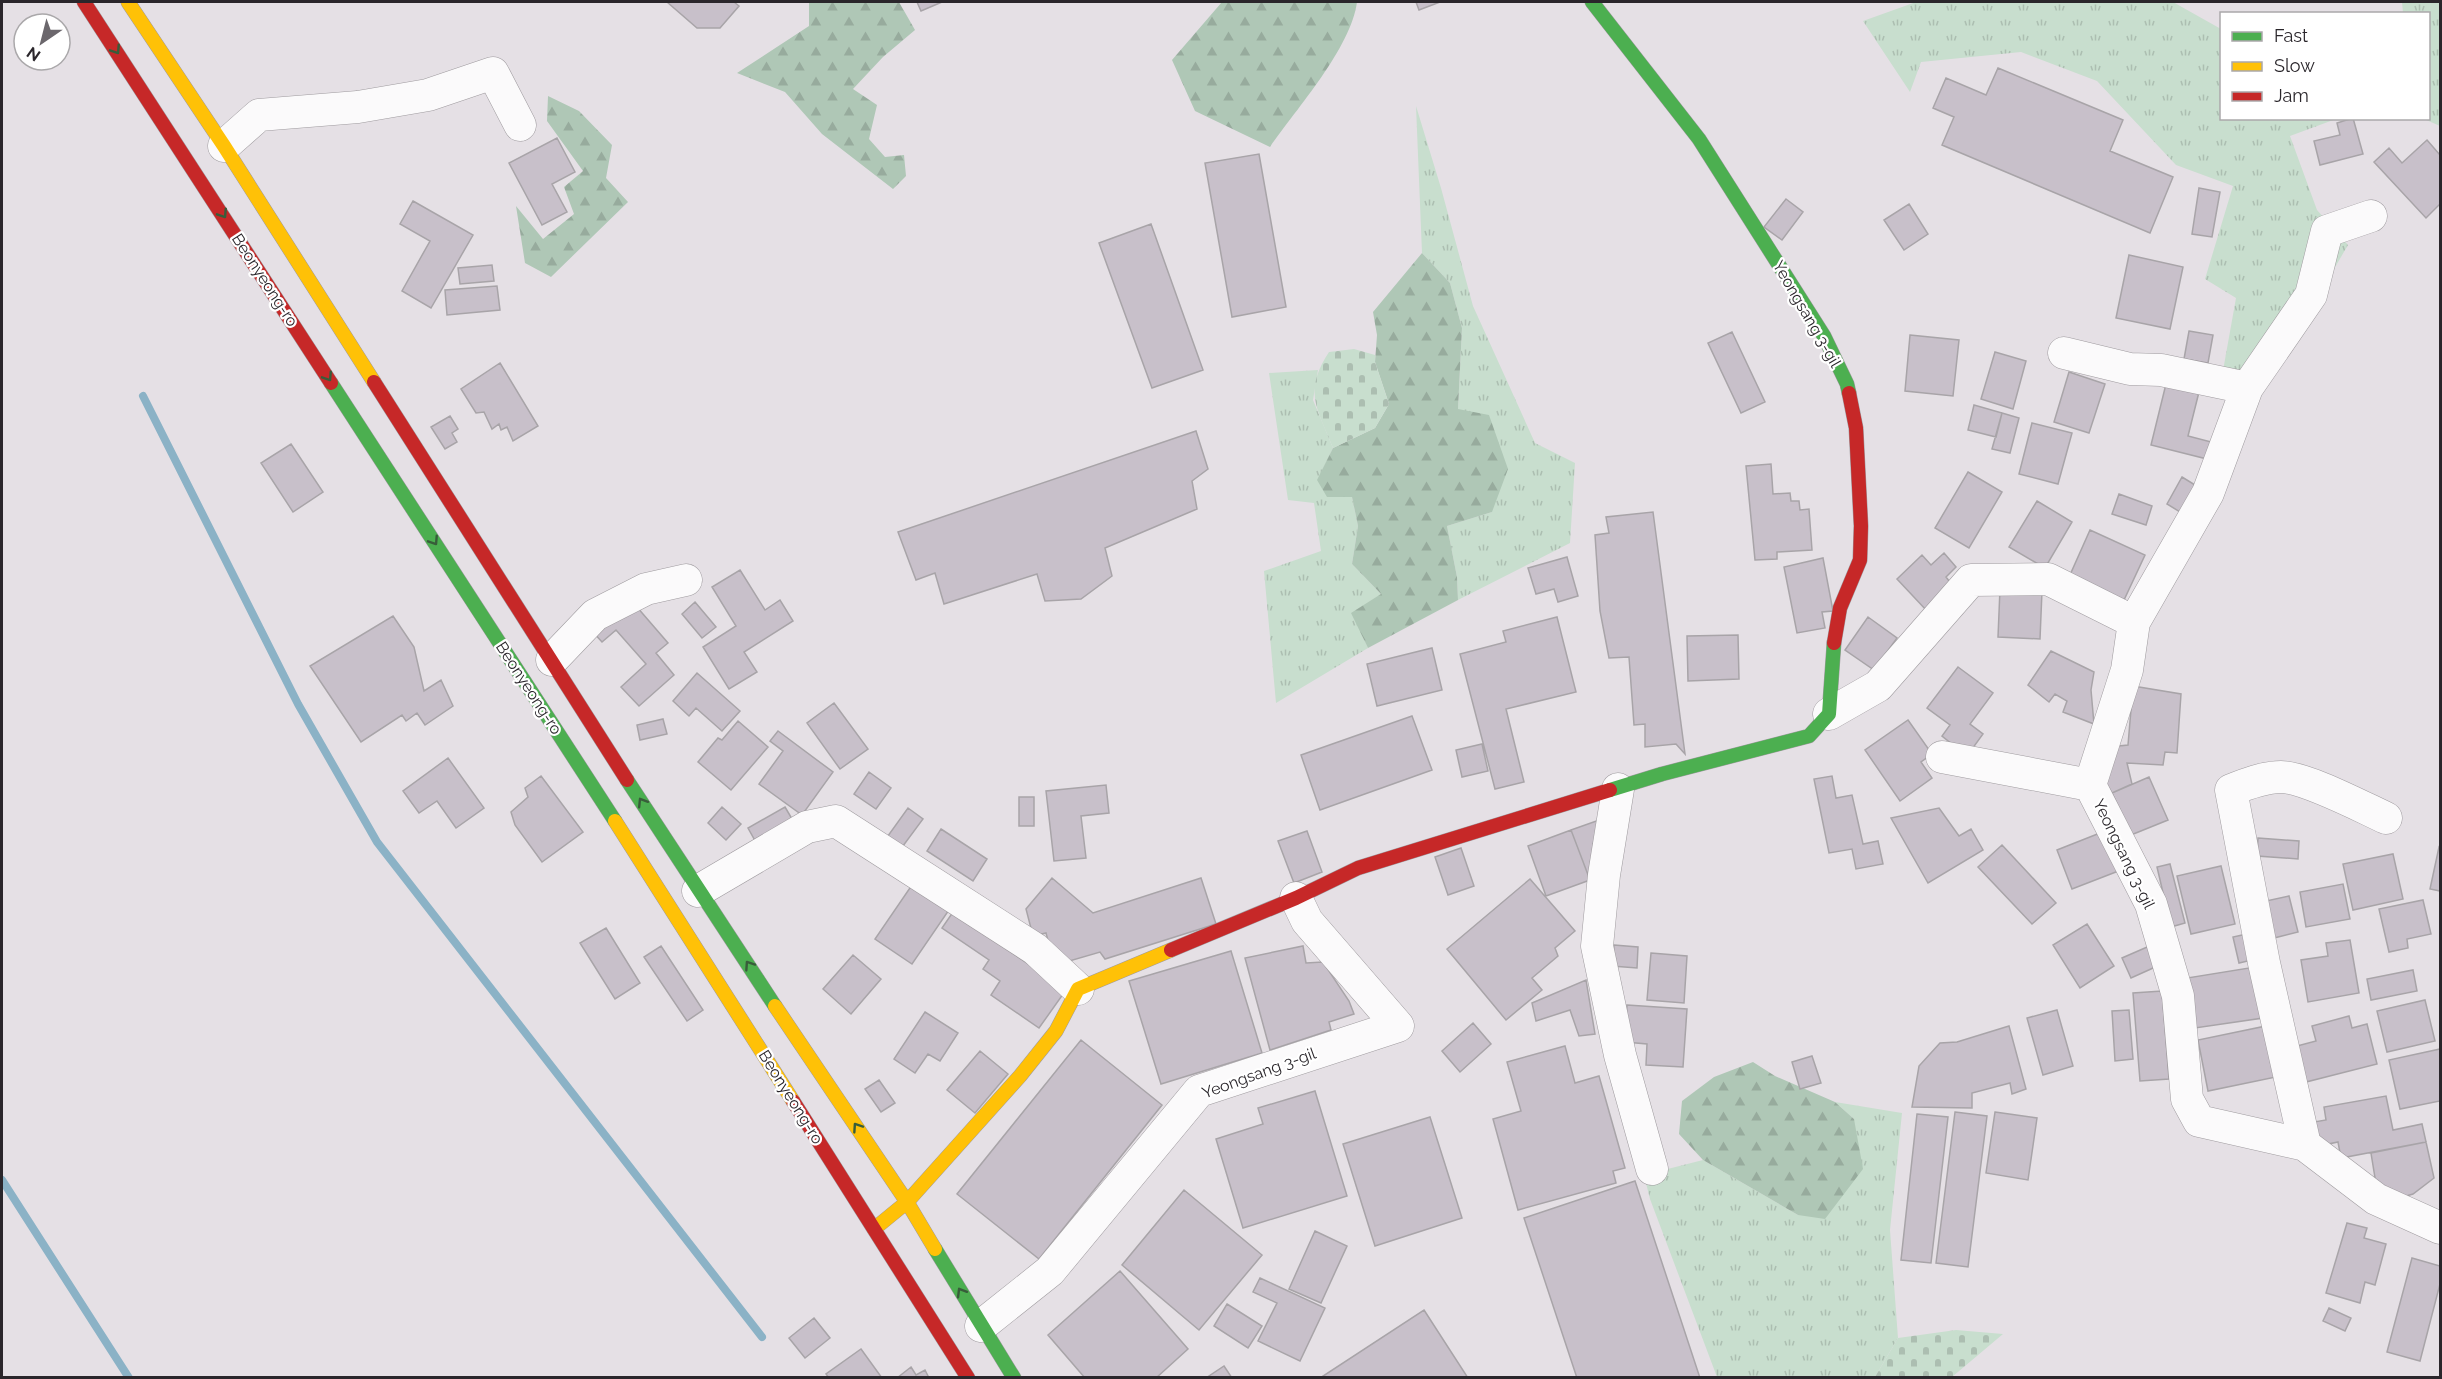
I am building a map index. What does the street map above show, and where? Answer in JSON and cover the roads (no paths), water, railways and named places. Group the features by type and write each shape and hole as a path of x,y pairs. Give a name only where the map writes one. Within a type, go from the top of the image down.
{"main road":[{"name":"Beonyeong-ro","path":"84,2 672,909 968,1377"},
{"name":"Beonyeong-ro","path":"128,2 224,146 698,891 907,1202 1014,1377"},
{"name":"Yeongsang 3-gil","path":"1592,2 1700,139 1824,336 1847,384 1856,428 1861,526 1860,560 1838,618 1831,656 1829,714"},
{"path":"874,1229 907,1202 1034,1058 1056,1031 1078,989 1296,898 1358,868 1662,774 1809,736 1829,714"}],"street":[{"path":"224,146 259,115 358,107 428,95 493,73 520,125"},
{"name":"Yeongsang 3-gil","path":"2371,216 2327,231 2311,295 2247,388 2208,493 2134,622 2127,670 2090,784 2151,904 2178,996 2187,1099 2199,1121 2305,1145 2376,1199 2440,1228"},
{"path":"2064,353 2130,369 2161,370 2247,388"},
{"path":"1829,714 1878,687 1971,580 2048,579 2134,622"},
{"path":"552,660 595,615 646,589 686,580"},
{"path":"1942,757 2090,784"},
{"path":"2305,1145 2264,963 2231,790 2250,783 2282,777 2320,788 2386,818"},
{"path":"1618,789 1604,875 1597,946 1620,1055 1652,1169"},
{"path":"698,891 807,827 836,821 1035,949 1078,989"},
{"name":"Yeongsang 3-gil","path":"981,1326 1050,1270 1199,1091 1398,1026 1307,921 1296,898"}],"waterway":[{"path":"143,396 298,704 377,842 762,1337"},
{"path":"2,1180 129,1378"}]}
